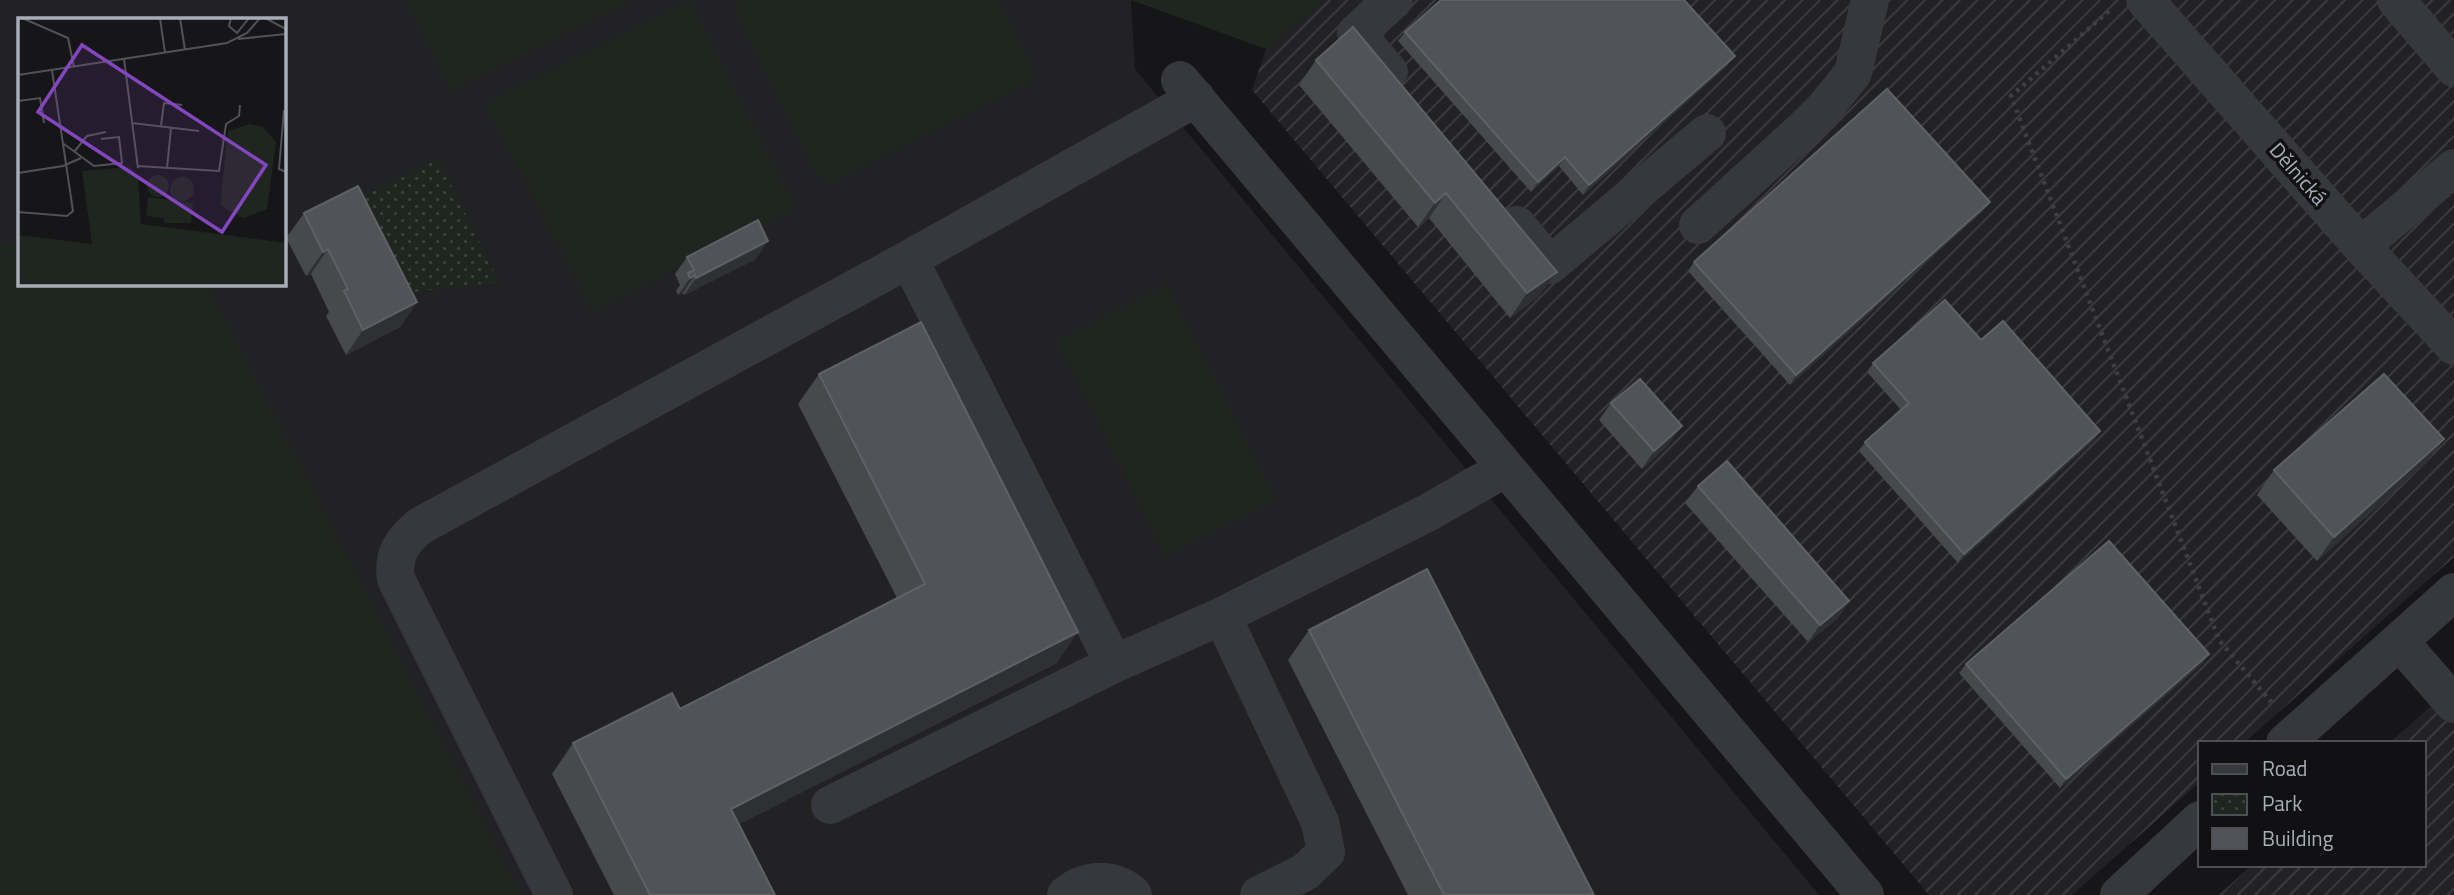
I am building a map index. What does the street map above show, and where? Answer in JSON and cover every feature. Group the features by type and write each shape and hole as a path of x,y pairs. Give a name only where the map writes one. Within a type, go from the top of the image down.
{"street":[{"path":"1394,0 1356,33 1409,96"},
{"path":"1698,225 1819,115 1853,73 1870,0"},
{"path":"2396,0 2454,68"},
{"name":"Dělnická","path":"2129,4 2454,346"},
{"path":"554,895 396,579 394,569 399,547 419,526 909,259 1188,89 1865,895"},
{"path":"1497,202 1550,265 1707,133"},
{"path":"2361,246 2454,167"},
{"path":"909,259 1114,664"},
{"path":"830,805 1114,664 1222,616 1429,512 1506,468"},
{"path":"2290,738 2454,592"},
{"path":"1222,616 1320,822 1326,852 1306,872 1259,895"},
{"path":"2399,641 2454,704"},
{"path":"2119,895 2198,822"},
{"path":"1066,895 1083,884 1099,881 1115,884 1133,895"}],"path":[{"path":"2129,4 2011,96 2220,640 2290,738"}],"shaded area":[{"path":"0,0 1131,0 1135,69 1819,895 0,895"},
{"path":"1324,0 2454,0 2454,557 2246,741 2198,741 2198,784 2072,895 1929,895 1252,90 1266,49"},
{"path":"2454,685 2454,895 2219,895 2250,867 2426,867 2426,741 2392,741"}],"green space":[{"path":"406,0 630,0 452,90"},
{"path":"740,0 997,0 1036,78 831,181 818,175 736,12"},
{"path":"1131,0 1324,0 1266,49"},
{"path":"690,2 795,208 593,310 487,104"},
{"path":"438,159 499,282 405,293 356,200"},
{"path":"0,244 18,245 18,285 204,285 223,316 520,895 0,895"},
{"path":"1167,286 1275,500 1166,555 1058,341"}],"building":[{"path":"1441,0 1684,0 1735,56 1589,185 1565,157 1538,182 1405,32"},
{"path":"1353,27 1557,272 1527,293 1446,193 1435,203 1316,60"},
{"path":"1887,89 1990,202 1796,375 1694,262"},
{"path":"358,186 417,302 363,330 344,291 348,289 328,249 323,252 304,213"},
{"path":"758,220 768,241 696,278 695,275 690,278 688,273 694,270 687,257"},
{"path":"1945,300 1981,340 2003,321 2100,431 1964,554 1865,442 1909,403 1873,363"},
{"path":"921,322 1078,632 731,809 775,895 650,895 573,743 672,693 680,709 925,584 819,374"},
{"path":"2384,374 2444,439 2334,537 2274,470"},
{"path":"1640,379 1682,426 1654,451 1611,403"},
{"path":"1727,461 1849,601 1820,625 1698,486"},
{"path":"2109,541 2209,654 2066,779 1966,664"},
{"path":"1427,569 1594,895 1444,895 1309,630"}]}
